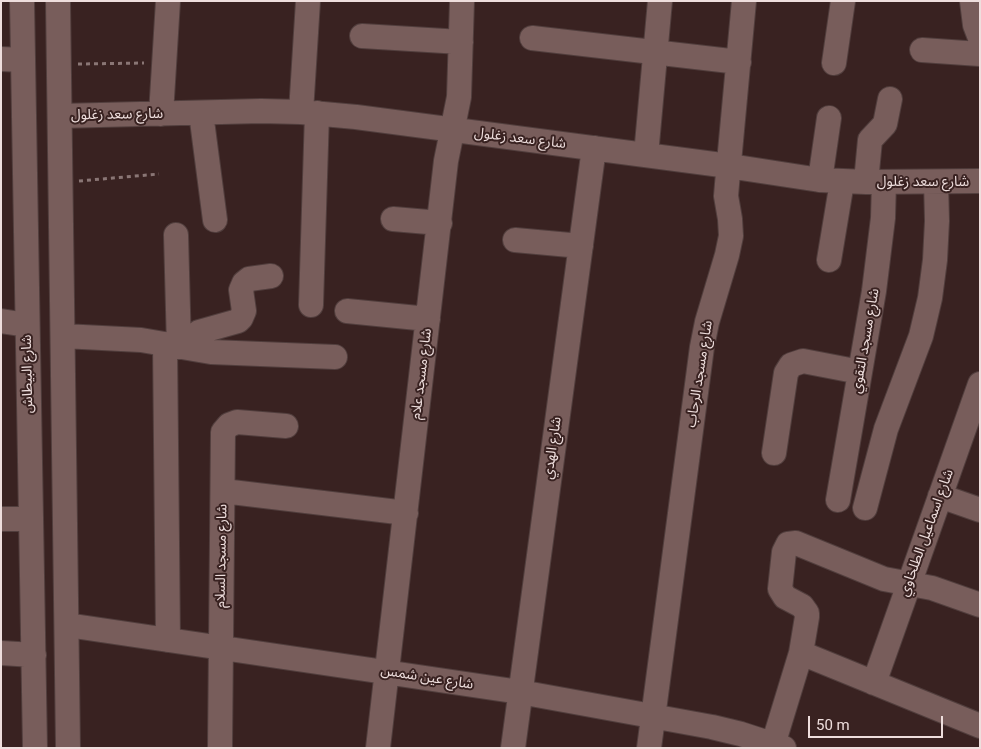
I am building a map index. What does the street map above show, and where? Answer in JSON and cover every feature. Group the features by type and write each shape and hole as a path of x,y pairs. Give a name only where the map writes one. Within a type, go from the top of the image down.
{"street":[{"name":"شارع البيطاش","path":"22,1 12,60 28,325 35,748"},
{"path":"58,1 68,748"},
{"path":"161,114 168,1"},
{"path":"308,1 312,305"},
{"name":"شارع مسجد علام","path":"378,748 446,161 459,97 462,1"},
{"path":"646,155 660,1"},
{"name":"شارع مسجد الرحاب","path":"649,748 702,347 731,236 726,196 744,1"},
{"path":"834,62 843,1"},
{"path":"972,1 975,25 980,38"},
{"path":"362,36 462,42"},
{"path":"532,38 739,62"},
{"path":"922,50 980,54"},
{"name":"شارع مسجد التقوي","path":"838,500 880,255 870,140 885,124 890,99"},
{"path":"201,113 215,220"},
{"name":"شارع سعد زغلول","path":"60,116 309,113 594,148 831,181 980,181"},
{"path":"829,118 831,181 829,260"},
{"name":"شارع الهدي","path":"513,748 594,148"},
{"path":"866,508 886,429 921,336 930,298 935,260 936,182"},
{"path":"393,219 440,223"},
{"path":"168,640 172,346 176,235"},
{"path":"514,240 581,246"},
{"path":"172,346 199,332 238,321 244,311 241,290 244,283 271,276"},
{"path":"347,311 428,319"},
{"path":"1,321 28,325"},
{"path":"63,336 129,339 234,353 335,357"},
{"path":"774,453 786,373 791,365 803,361 860,372"},
{"name":"شارع اسماعيل الطلخاوي","path":"874,683 980,384"},
{"name":"شارع مسجد السلام","path":"220,748 222,436 228,425 238,422 286,426"},
{"path":"223,491 406,513"},
{"path":"940,496 980,510"},
{"path":"1,518 31,519"},
{"path":"776,746 807,621 807,612 802,606 785,596 780,589 784,549 790,543 796,543 872,575 911,578"},
{"path":"874,558 911,578 980,605"},
{"name":"شارع عين شمس","path":"67,624 520,692 712,727 776,746"},
{"path":"1,653 34,655"},
{"path":"800,653 980,726"}],"path":[{"path":"59,64 164,63"},
{"path":"61,183 159,174"}]}
